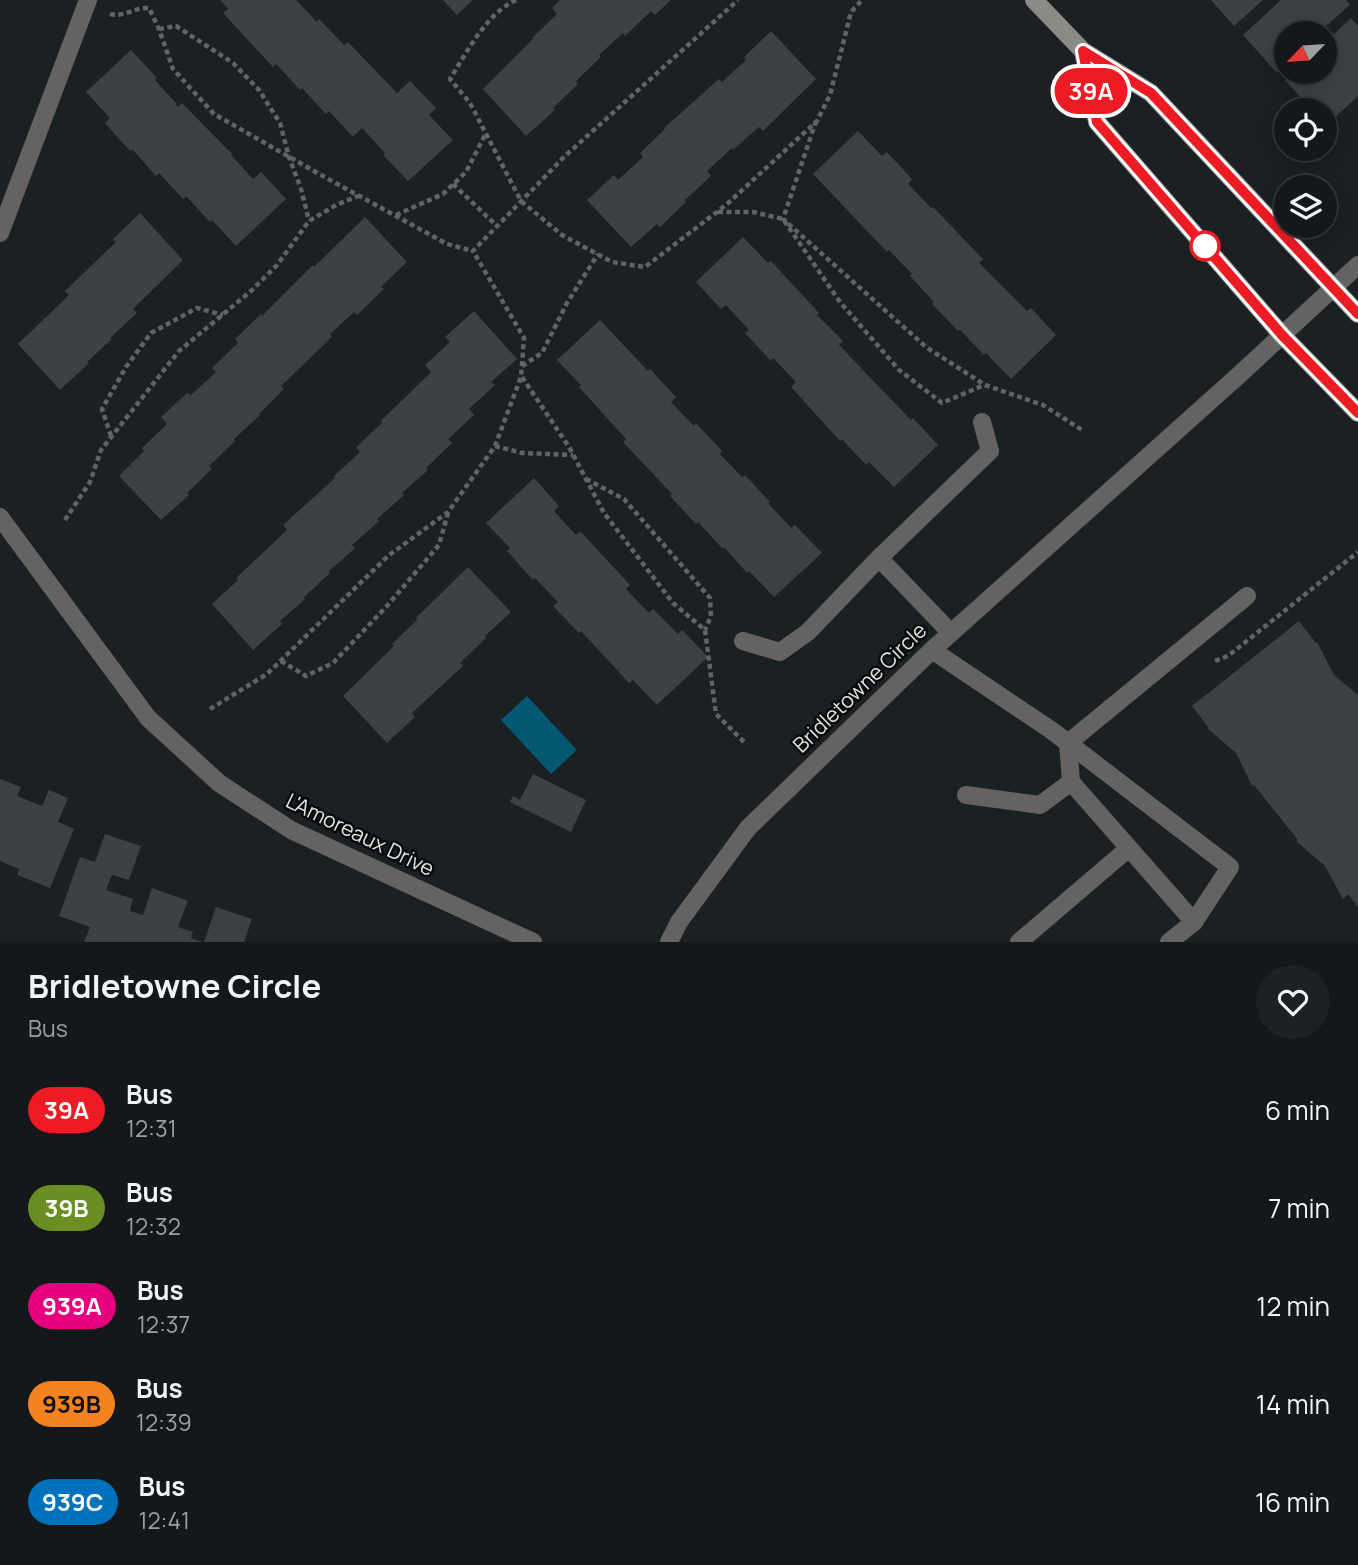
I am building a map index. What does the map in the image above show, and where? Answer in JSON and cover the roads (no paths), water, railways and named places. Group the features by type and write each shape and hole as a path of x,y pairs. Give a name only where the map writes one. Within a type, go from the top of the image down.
{"main road":[{"path":"1034,0 1083,51 1151,93 1358,314"},
{"path":"1083,51 1097,122 1282,335 1358,413"}],"street":[{"path":"0,233 87,3"},
{"name":"Bridletowne Circle","path":"669,942 679,922 748,828 932,650 1358,265"},
{"path":"743,641 780,652 808,632 879,558 990,451 982,422"},
{"name":"L'Amoreaux Drive","path":"0,517 148,718 219,783 291,830 533,942"},
{"path":"879,558 951,633"},
{"path":"1068,743 1247,596"},
{"path":"932,650 1068,743 1230,867 1194,922 1169,942"},
{"path":"1068,743 1071,782 1194,922"},
{"path":"966,795 1040,805 1071,782"},
{"path":"1019,942 1129,848"}],"water":[{"path":"527,696 577,750 551,774 501,720"}]}
